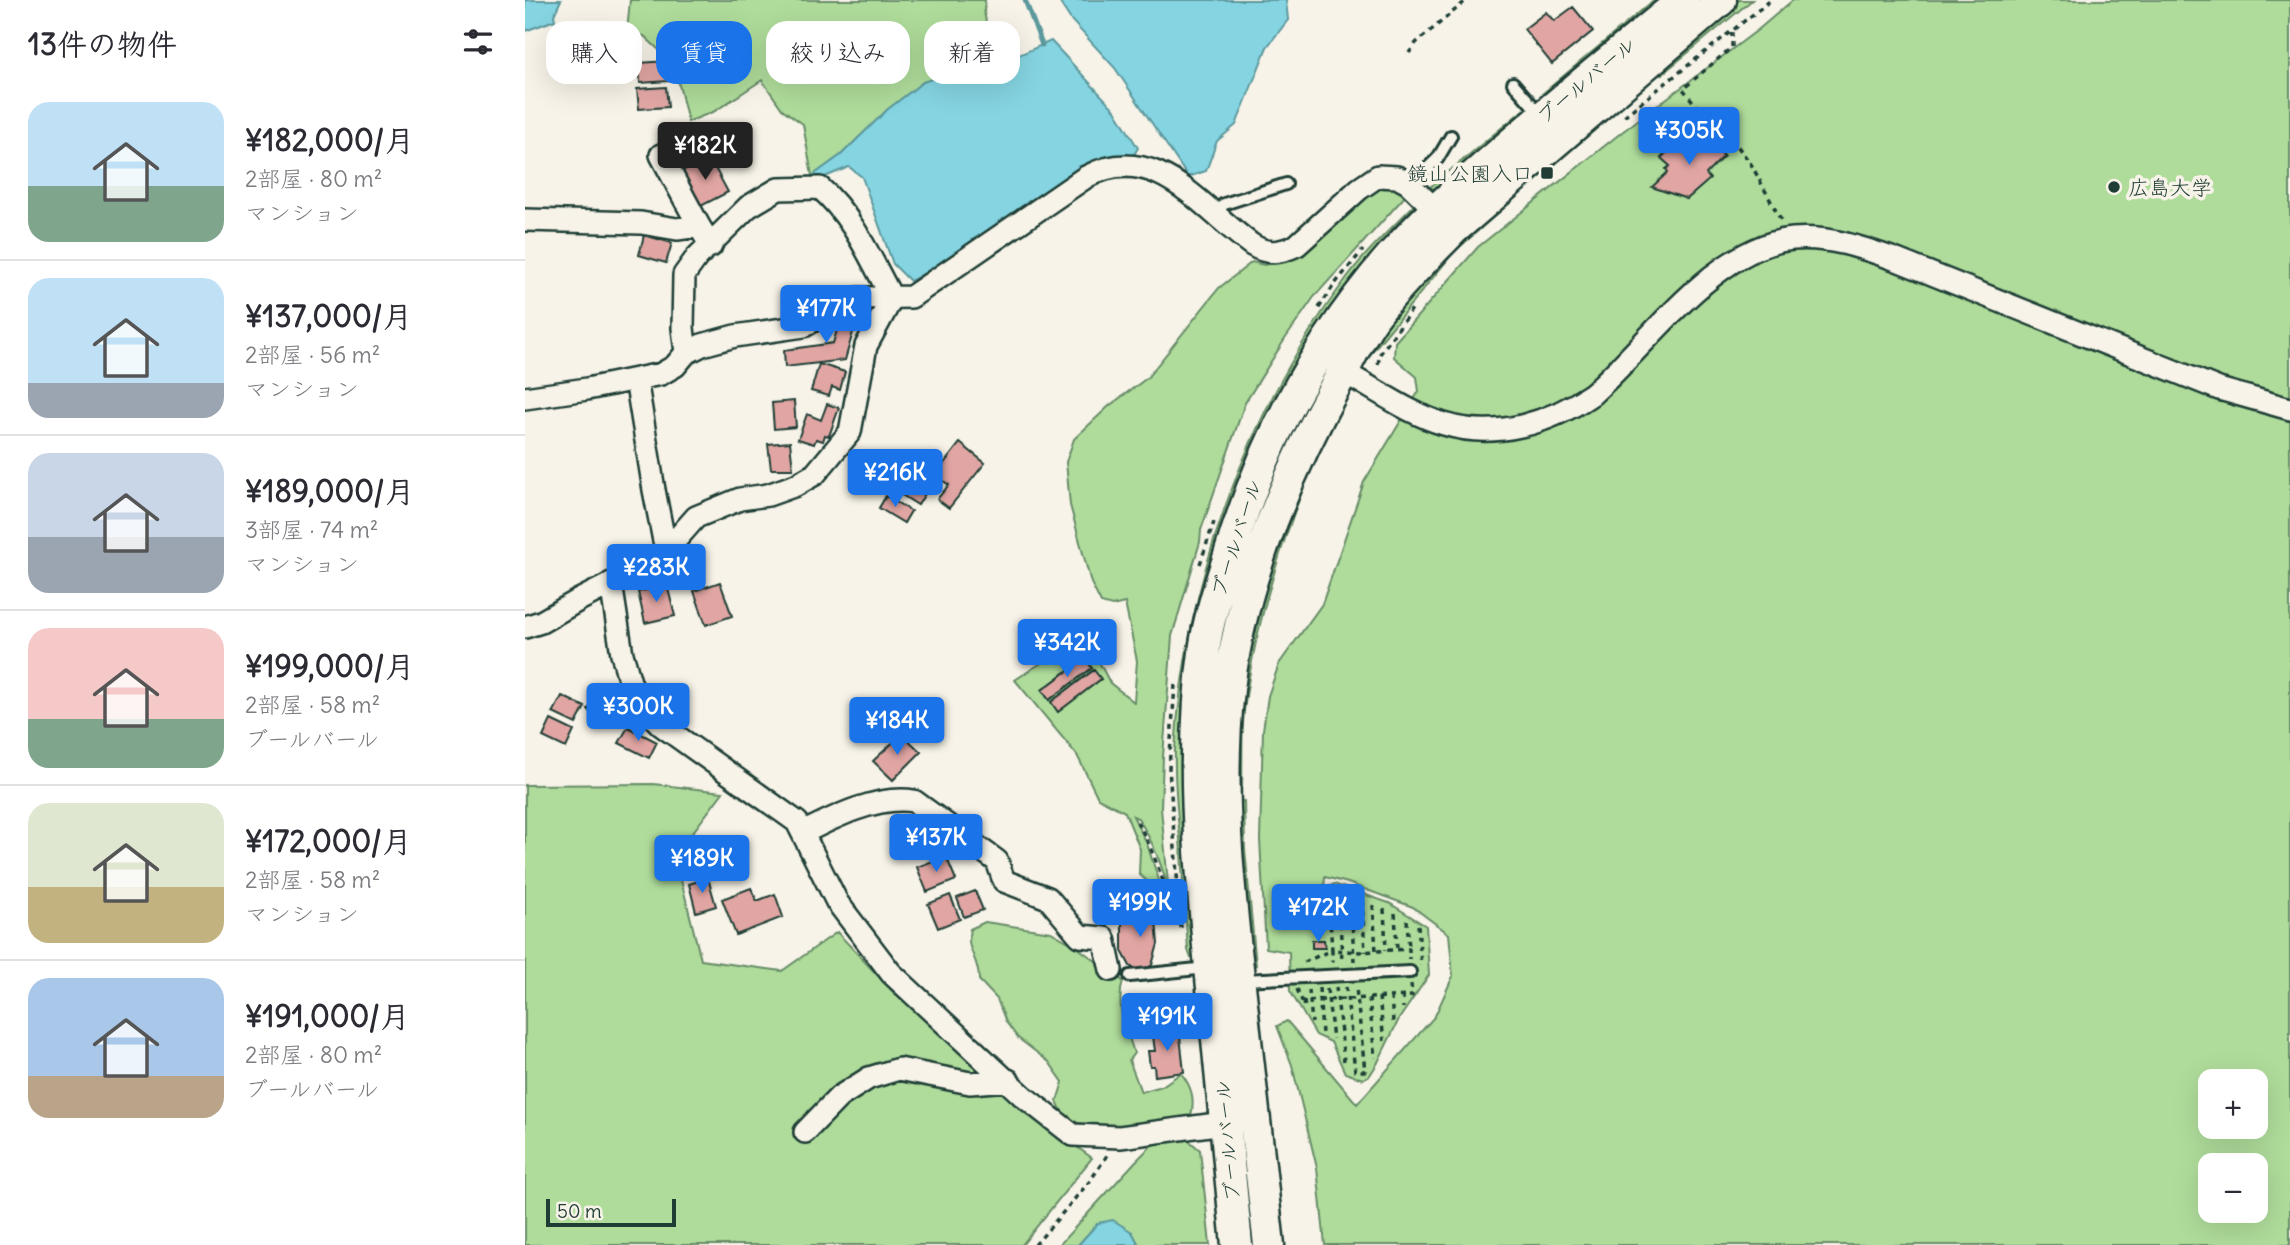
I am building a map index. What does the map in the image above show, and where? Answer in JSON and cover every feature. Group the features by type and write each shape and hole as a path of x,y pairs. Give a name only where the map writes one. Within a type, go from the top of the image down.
{"street":[{"name":"ブールバール","path":"1237,1245 1225,1122 1198,969 1196,754 1205,642 1237,527 1261,465 1313,362 1355,300 1393,254 1445,219 1542,116 1683,0"},
{"path":"1269,1245 1227,875 1225,764 1230,688 1243,618 1259,561 1285,492 1343,372 1375,314 1415,268 1445,219 1721,0"},
{"path":"661,155 711,246"},
{"path":"525,398 661,374 675,366 685,353 702,345 736,336 804,326 846,301 858,298 911,297 1086,177 1112,166 1135,165 1149,168 1169,178 1252,245 1271,253 1297,245 1367,181 1378,176 1397,177 1410,184 1445,219"},
{"path":"685,353 684,275 697,257 748,207 778,190 820,188 835,201 857,234 892,298"},
{"path":"525,220 641,223 677,229 699,226"},
{"path":"1343,372 1402,406 1444,425 1492,429 1511,428 1540,421 1575,406 1592,394 1707,281 1739,257 1772,243 1813,239 1850,244 1897,260 2219,388 2290,409"},
{"path":"525,627 541,622 646,566 666,551 696,517 740,499 768,495 796,485 815,474 849,432 866,346 892,298"},
{"path":"636,379 666,551"},
{"path":"611,583 622,654 630,682 641,704 661,724 797,822 837,902 891,973 1009,1080 1023,1096 1073,1135 1120,1137 1255,1119"},
{"path":"803,833 849,811 900,799 914,801 997,861 1004,880 1048,898 1080,936 1104,938 1121,973"},
{"path":"805,1132 839,1097 869,1078 899,1069 969,1083 1009,1080"}],"lane":[{"path":"1513,83 1542,116"},
{"path":"1410,184 1438,158 1451,136"},
{"path":"1215,215 1224,204 1286,184"},
{"path":"1121,973 1198,969"},
{"path":"1239,980 1411,972"}],"path":[{"path":"1409,53 1416,43 1467,0"},
{"path":"1622,118 1771,0"},
{"path":"1732,32 1732,47 1683,89 1711,124 1729,135 1751,164 1786,229"},
{"path":"1378,364 1380,355 1414,307"},
{"path":"1137,822 1147,837 1171,905 1180,922"},
{"path":"1331,887 1328,889 1332,962"},
{"path":"1339,893 1342,962"},
{"path":"1350,897 1354,963"},
{"path":"1306,961 1332,950 1363,952 1361,901"},
{"path":"1373,905 1376,951"},
{"path":"1384,909 1386,950"},
{"path":"1395,913 1397,949"},
{"path":"1407,920 1409,948"},
{"path":"1418,925 1422,977"},
{"path":"1346,985 1355,1071 1365,1071 1356,985"},
{"path":"1309,987 1312,1023"},
{"path":"1336,987 1344,1061"},
{"path":"1318,988 1322,1034"},
{"path":"1327,988 1333,1039"},
{"path":"1403,996 1403,1008"},
{"path":"1379,997 1384,1041"},
{"path":"1391,997 1393,1022"},
{"path":"1304,1009 1303,1001 1367,998 1374,1058"},
{"path":"1035,1245 1090,1181 1120,1137"}],"green space":[{"path":"630,0 985,0 986,21 924,21 924,84 931,84 888,109 841,155 812,176 803,124 782,109 762,80 715,111 688,122 679,84 752,84 752,21 656,21 656,47 642,36 642,21 628,21"},
{"path":"1654,0 1667,0 1545,97 1542,94"},
{"path":"1739,0 1752,0 1661,75 1657,68"},
{"path":"1793,0 2290,0 2290,1245 1325,1245 1317,1168 1292,1065 1277,1026 1287,1021 1357,1104 1435,1016 1453,976 1449,934 1413,907 1325,877 1321,925 1326,923 1326,888 1334,884 1389,903 1426,926 1429,975 1399,1019 1370,1075 1363,1079 1345,1073 1331,1042 1316,1035 1290,991 1289,952 1266,948 1260,840 1263,730 1268,696 1279,664 1322,604 1364,482 1419,391 1417,377 1394,357 1395,342 1478,247 1622,132 1759,29"},
{"path":"1523,110 1524,114 1441,189 1429,188"},
{"path":"1395,184 1407,194 1314,297 1245,403 1201,530 1200,542 1172,636 1161,808 1169,894 1153,845 1138,818 1133,816 1147,844 1164,896 1139,874 1140,849 1125,812 1098,798 1077,755 1015,680 1052,656 1083,631 1110,683 1134,702 1137,661 1125,603 1112,606 1101,603 1091,583 1070,505 1066,462 1074,439 1109,406 1147,378 1219,288 1252,262 1264,265 1284,261 1308,245 1371,188","holes":["1084,658 1091,668 1049,700 1042,690","1093,670 1101,679 1058,711 1051,702"]},
{"path":"1513,200 1454,252 1370,354 1373,341 1383,323 1487,215"},
{"path":"1418,201 1420,206 1225,531 1196,957 1191,958 1188,950 1175,750 1181,688 1207,565 1226,504 1249,446 1308,334 1360,261"},
{"path":"1325,433 1286,535 1265,604 1244,711 1242,787 1236,786 1239,696 1270,555"},
{"path":"653,784 723,792 675,856 701,960 782,971 837,932 894,993 1059,1134 1092,1158 1022,1245 525,1245 525,785"},
{"path":"1244,801 1245,849 1256,965 1248,964 1235,802"},
{"path":"985,922 1051,932 1074,945 1123,981 1121,1009 1134,1053 1129,1060 1141,1092 1162,1086 1181,1073 1192,1093 1191,1116 1118,1130 1066,1121 1057,1101 1063,1082 1049,1062 1018,1038 1006,1022 997,999 979,980 969,937 970,929"},
{"path":"1165,1138 1187,1139 1200,1150 1210,1245 1139,1245 1132,1232 1098,1223 1078,1245 1059,1245 1136,1161 1153,1144"}],"water":[{"path":"525,0 561,0 554,15 555,20 546,21 525,31"},
{"path":"1058,0 1286,0 1288,20 1267,47 1236,125 1217,141 1206,171 1188,177 1115,68 1071,20"},
{"path":"1051,41 1115,110 1138,148 1133,156 1110,157 1089,164 949,261 910,281 893,264 862,177 849,167 813,182 812,176 841,155 888,109 923,82 1020,84 1020,54"},
{"path":"1113,1220 1132,1232 1139,1245 1078,1245 1098,1223"}],"building":[{"path":"1573,7 1593,31 1552,64 1524,29 1546,12 1554,21"},
{"path":"656,62 656,82 642,83 642,63"},
{"path":"666,87 668,107 639,109 637,89"},
{"path":"1706,135 1724,156 1706,174 1710,179 1687,199 1652,187 1668,172 1666,169 1670,166 1661,158 1684,137 1693,147"},
{"path":"709,157 728,192 701,206 682,171"},
{"path":"644,235 672,243 666,263 639,255"},
{"path":"860,308 845,360 785,367 784,350 833,343 843,310"},
{"path":"819,364 845,372 840,390 832,387 829,396 811,391"},
{"path":"794,401 796,427 774,429 772,403"},
{"path":"827,404 839,408 829,436 825,435 823,441 816,439 814,444 798,439 807,414 821,420"},
{"path":"790,442 793,469 771,469 768,444"},
{"path":"960,443 985,463 949,508 937,499 949,485 935,475"},
{"path":"900,476 926,492 918,505 892,489"},
{"path":"886,496 911,511 904,523 879,508"},
{"path":"720,582 732,616 706,625 694,591"},
{"path":"667,585 675,616 645,623 638,592"},
{"path":"1085,658 1092,668 1049,700 1042,690"},
{"path":"1094,670 1101,679 1058,712 1051,702"},
{"path":"613,688 625,702 599,723 588,709"},
{"path":"562,696 585,707 576,724 553,713"},
{"path":"551,720 574,731 566,748 543,737"},
{"path":"628,727 657,742 649,758 619,743"},
{"path":"902,734 921,752 893,780 873,761"},
{"path":"921,824 928,846 899,857 892,835"},
{"path":"946,856 956,880 927,892 917,867"},
{"path":"708,878 716,906 696,912 689,884"},
{"path":"751,888 757,901 775,894 783,917 736,935 722,899"},
{"path":"975,891 983,910 964,917 957,898"},
{"path":"950,895 960,919 938,928 928,904"},
{"path":"1145,903 1156,920 1158,944 1152,965 1147,969 1136,970 1130,966 1122,951 1122,923"},
{"path":"1312,940 1324,940 1325,948 1312,948"},
{"path":"1179,1027 1184,1072 1155,1076 1154,1066 1150,1066 1148,1051 1155,1051 1153,1036 1164,1035 1163,1028"}],"waterway":[{"path":"1025,0 1042,45"}],"place":[{"name":"鏡山公園入口","path":"1547,173"},
{"name":"広島大学","path":"2114,187"}]}
